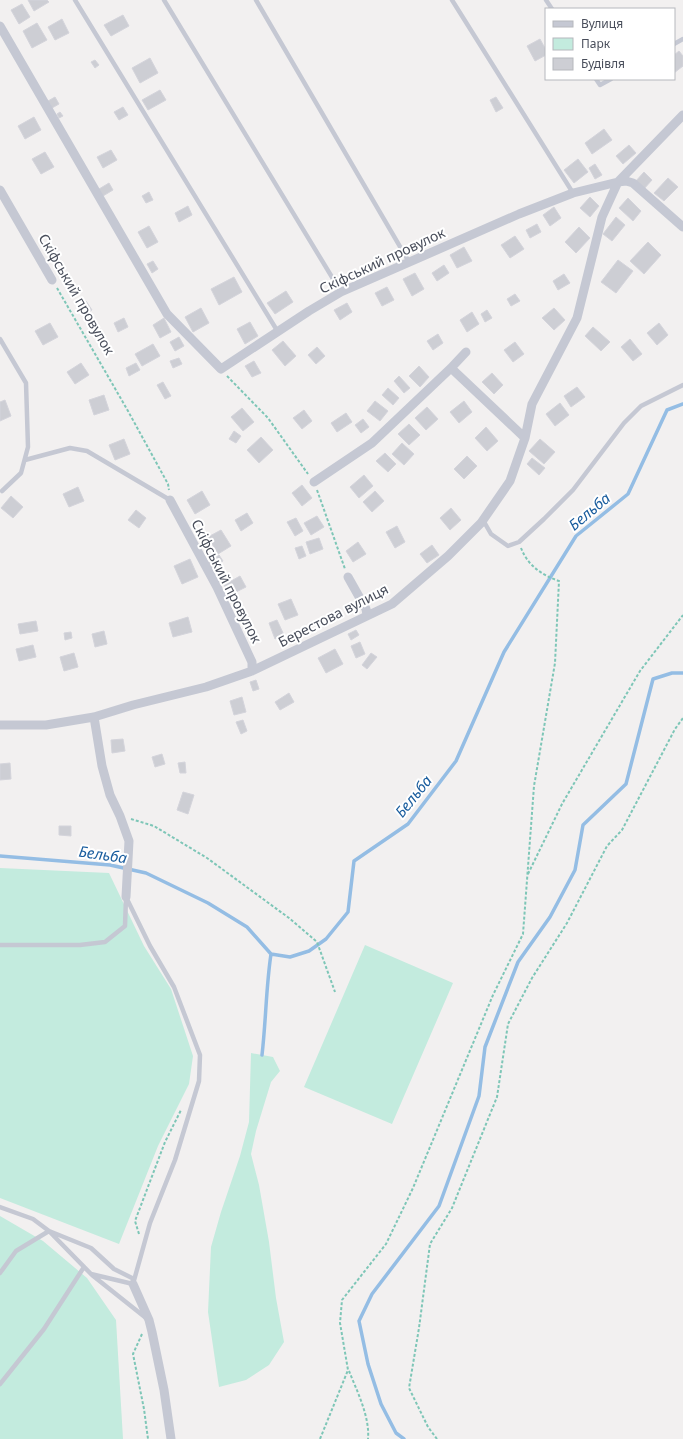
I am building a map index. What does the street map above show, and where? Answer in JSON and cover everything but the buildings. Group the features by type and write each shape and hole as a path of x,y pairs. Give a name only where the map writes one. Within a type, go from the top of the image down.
{"street":[{"path":"0,26 167,314 221,369"},
{"path":"618,182 683,114"},
{"path":"618,182 626,181 633,183 683,227"},
{"name":"Скіфський провулок","path":"221,369 341,292 519,214 573,193 618,182"},
{"name":"Берестова вулиця","path":"0,725 46,725 94,717 133,704 206,687 252,671 392,604 448,556 483,520 510,481 525,438 532,404 577,318 602,217 618,182"},
{"name":"Скіфський провулок","path":"0,190 52,280"},
{"path":"314,482 372,443 466,352"},
{"path":"451,368 525,438"},
{"name":"Скіфський провулок","path":"170,500 217,587 252,662 252,671"},
{"path":"348,578 366,609 367,615"},
{"path":"94,717 102,766 110,795 120,816 129,841 126,897"},
{"path":"133,1281 149,1320 164,1390 171,1439"}],"lane":[{"path":"75,0 278,332"},
{"path":"164,0 341,292"},
{"path":"256,0 409,262"},
{"path":"452,0 573,193"},
{"path":"597,80 600,85 609,80"},
{"path":"0,339 26,383 28,447 21,473 2,491"},
{"path":"483,520 491,534 508,546 519,542 573,490 624,423 641,406 683,385"},
{"path":"25,460 70,448 87,451 170,500"},
{"path":"0,945 80,944 105,942 125,926 126,897"},
{"path":"126,897 150,946 174,987 200,1055 199,1081 176,1160 150,1222 133,1281"},
{"path":"0,1206 33,1219 49,1231 91,1274 149,1320"},
{"path":"49,1231 91,1248 114,1269 133,1281"},
{"path":"0,1272 16,1251 49,1231"},
{"path":"0,1384 44,1329 84,1267"},
{"path":"91,1274 133,1281"}],"path":[{"name":"Скіфський провулок","path":"52,280 143,436 168,484 170,500"},
{"path":"221,369 268,418 314,482 348,578"},
{"path":"368,1439 369,1434 364,1410 348,1370 340,1324 342,1300 386,1244 413,1188 493,995 523,934 534,786 555,663 559,582 546,576 528,561 519,542"},
{"path":"527,876 562,804 640,670 683,615"},
{"path":"437,1439 428,1427 409,1388 419,1328 430,1244 452,1208 497,1097 508,1024 532,978 567,923 607,846 622,830 675,729 683,718"},
{"path":"120,816 154,826 208,858 289,918 317,942 335,992"},
{"path":"143,1246 135,1221 165,1142 184,1106"},
{"path":"148,1439 144,1410 132,1354 149,1320"},
{"path":"320,1439 348,1370"}],"green space":[{"path":"0,868 109,873 144,946 171,989 193,1056 189,1084 158,1146 119,1244 0,1198"},
{"path":"365,945 453,983 392,1124 304,1087"},
{"path":"251,1053 273,1057 280,1071 271,1082 256,1131 251,1154 259,1185 284,1342 269,1365 246,1380 219,1387 208,1312 211,1247 240,1156 249,1122"},
{"path":"0,1216 43,1241 87,1278 116,1320 123,1439 0,1439"}],"waterway":[{"name":"Бельба","path":"0,856 110,865 146,873 208,903 247,927 271,954 290,957 309,951 326,939 348,912 354,861 408,824 456,761 504,652 576,536 628,494 667,410 683,404"},
{"path":"404,1439 396,1433 381,1404 368,1364 359,1321 372,1294 439,1206 479,1096 485,1047 518,962 550,917 575,870 583,825 626,784 653,679 672,673 683,673"},
{"path":"262,1055 271,954"}]}
